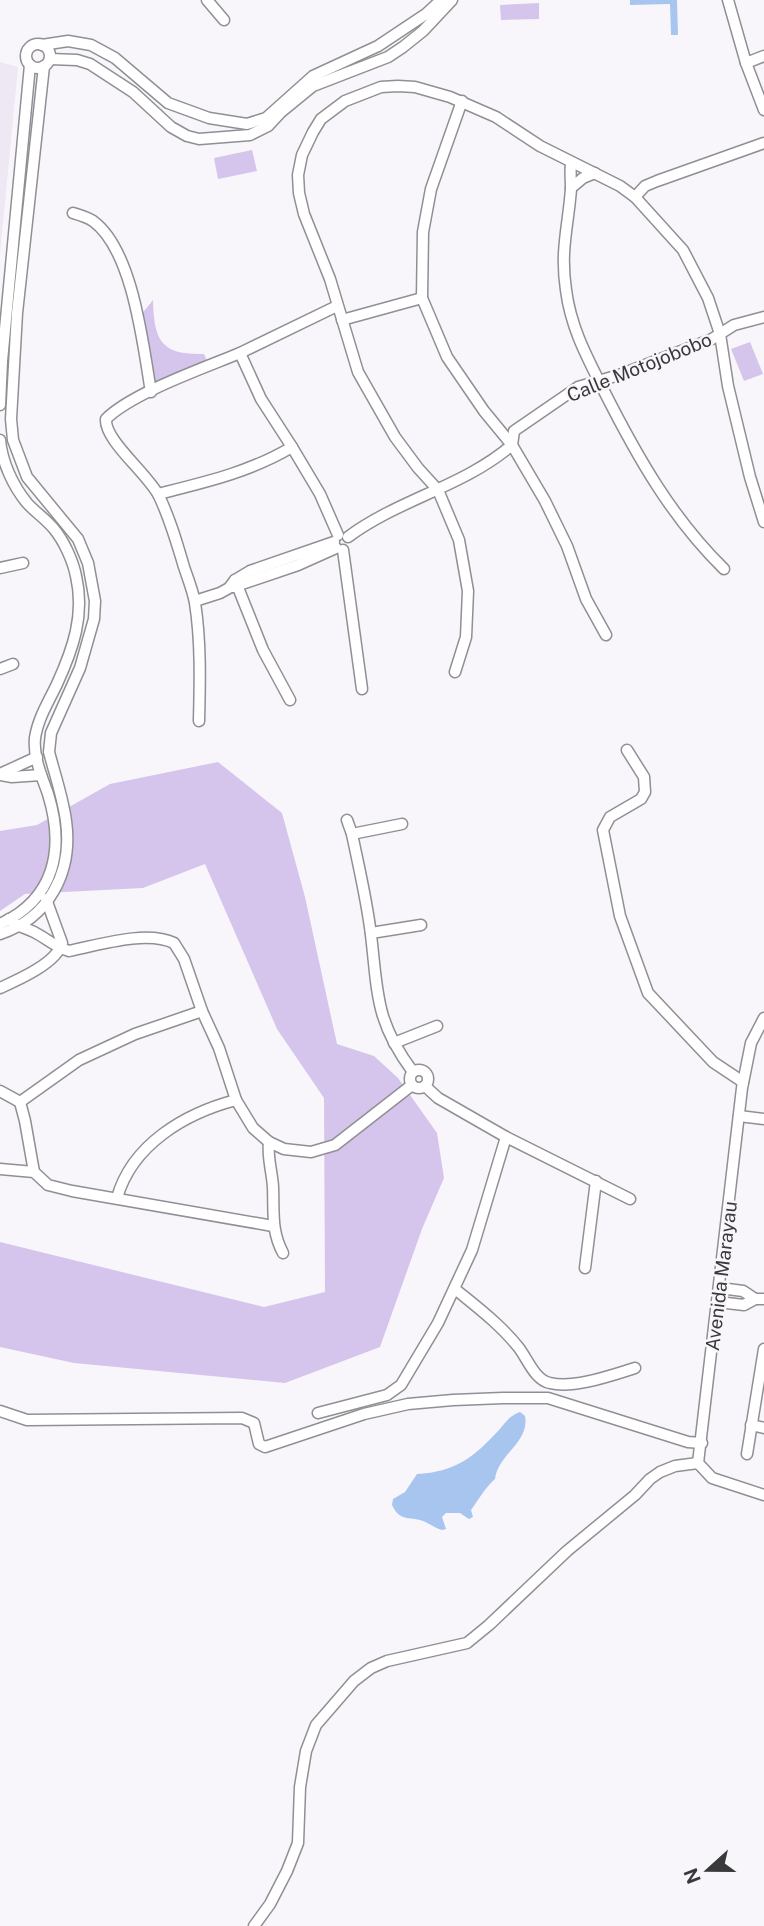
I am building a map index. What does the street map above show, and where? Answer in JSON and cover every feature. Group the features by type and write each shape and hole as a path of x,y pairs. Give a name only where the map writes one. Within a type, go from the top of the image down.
{"street":[{"path":"207,0 224,20"},
{"path":"12,405 0,404 30,65 27,51 32,46 68,41 90,45 115,58 168,103 209,118 247,124 266,118 313,76 378,46 426,14 441,0"},
{"path":"30,65 37,68 47,63 77,60 90,64 133,92 171,127 187,136 199,139 250,135 268,126 279,113 313,86 388,57 403,47 423,31 452,0"},
{"path":"728,0 746,62 764,110"},
{"path":"0,934 19,928 48,903 64,865 66,822 49,752 50,741 51,733 78,674 94,619 93,582 78,539 27,478 13,440 12,405 17,313 47,63 48,49 42,45"},
{"path":"746,62 764,56"},
{"path":"454,672 466,637 468,591 459,540 438,490 402,448 358,372 330,279 304,214 299,192 298,175 302,155 321,119 345,101 381,87 415,87 461,101 496,117 571,163 635,197 683,250 708,298 720,334 731,396 750,477 764,522"},
{"path":"461,101 431,189 423,232 422,298 447,357 484,411 512,445 545,501 567,546 586,599 606,635"},
{"path":"635,197 645,186 764,143"},
{"path":"571,163 571,188 562,255 571,320 585,356 637,455 669,506 697,542 724,569"},
{"path":"571,188 583,177 594,173"},
{"path":"73,213 93,222 103,231 121,261 129,281 151,391"},
{"path":"342,320 422,298"},
{"path":"198,721 200,674 195,601 159,494 112,438 105,426 106,419 112,412 151,391 240,353 337,306"},
{"name":"Calle Motojobobo","path":"195,601 234,585 250,571 340,542 363,526 408,502 472,473 512,445 514,431 531,417 578,387 647,365 712,339 734,325 764,317"},
{"path":"240,353 261,399 320,494 340,542 362,688"},
{"path":"0,440 1,452 20,493 54,529 69,554 76,576 79,622 64,669 38,726 35,739 57,837 55,859 43,890 24,910 4,921"},
{"path":"159,494 256,467 292,447"},
{"path":"0,568 23,563"},
{"path":"234,585 263,650 290,700"},
{"path":"0,669 13,664"},
{"path":"64,669 78,674"},
{"path":"57,684 70,693"},
{"path":"627,750 644,777 645,792 641,799 610,817 603,830 620,916 648,993 713,1062 743,1082"},
{"path":"0,775 37,757"},
{"path":"0,775 41,775"},
{"path":"347,820 371,933 379,1006 387,1032 413,1072"},
{"path":"352,834 402,824"},
{"path":"0,988 45,964 60,949 62,943 43,890"},
{"path":"4,921 31,930 60,949 68,951 141,939 167,940 174,943 184,959 236,1100 253,1128 269,1142 284,1149 311,1152 335,1145 412,1085"},
{"path":"371,933 421,926"},
{"path":"20,1102 79,1060 135,1034 202,1011"},
{"name":"Avenida Marayau","path":"698,1463 743,1082 751,1043 764,1018"},
{"path":"394,1043 437,1026"},
{"path":"419,1070 426,1073 428,1080 425,1086 418,1088 412,1085 410,1078 413,1072 419,1070"},
{"path":"425,1086 438,1098 506,1137 631,1199"},
{"path":"0,1091 20,1102 26,1121 34,1172"},
{"path":"117,1198 131,1167 160,1135 206,1108 236,1100"},
{"path":"739,1116 764,1119"},
{"path":"318,1413 387,1395 401,1385 438,1323 472,1250 506,1137"},
{"path":"269,1142 273,1226 275,1239 283,1253"},
{"path":"0,1168 34,1172 48,1185 273,1226"},
{"path":"585,1268 596,1181"},
{"path":"720,1288 743,1292 759,1299"},
{"path":"455,1289 509,1337 541,1380 552,1384 572,1383 635,1368"},
{"path":"718,1302 744,1305 759,1299"},
{"path":"747,1454 764,1349"},
{"path":"0,1411 27,1420 242,1418 254,1423 259,1444 265,1447 364,1414 408,1404 548,1398 688,1442 702,1443"},
{"path":"751,1425 764,1429"},
{"path":"254,1926 270,1904 298,1843 300,1787 311,1738 316,1726 354,1681 371,1668 387,1661 467,1643 567,1551 660,1472 675,1466 698,1463 712,1478 764,1495"}],"shaded area":[{"path":"539,3 539,19 501,20 500,5"},
{"path":"0,62 18,67 0,254"},
{"path":"252,150 257,171 218,179 214,158"},
{"path":"153,300 155,326 163,343 178,352 204,354 207,361 154,385 140,316"},
{"path":"750,342 763,374 744,381 731,349"},
{"path":"218,762 282,813 305,897 337,1044 374,1056 398,1078 437,1133 444,1178 422,1229 380,1347 285,1383 74,1363 0,1347 0,1242 264,1307 325,1292 324,1098 277,1029 205,864 143,888 25,894 0,911 0,831 37,825 110,784"}],"water":[{"path":"630,0 677,0 678,35 671,35 670,4 630,5"},
{"path":"520,1412 525,1416 523,1433 497,1470 495,1479 471,1510 473,1517 469,1519 460,1513 446,1513 442,1517 446,1529 442,1530 397,1513 392,1505 393,1499 405,1492 417,1474 453,1467 472,1456 510,1417"}]}
